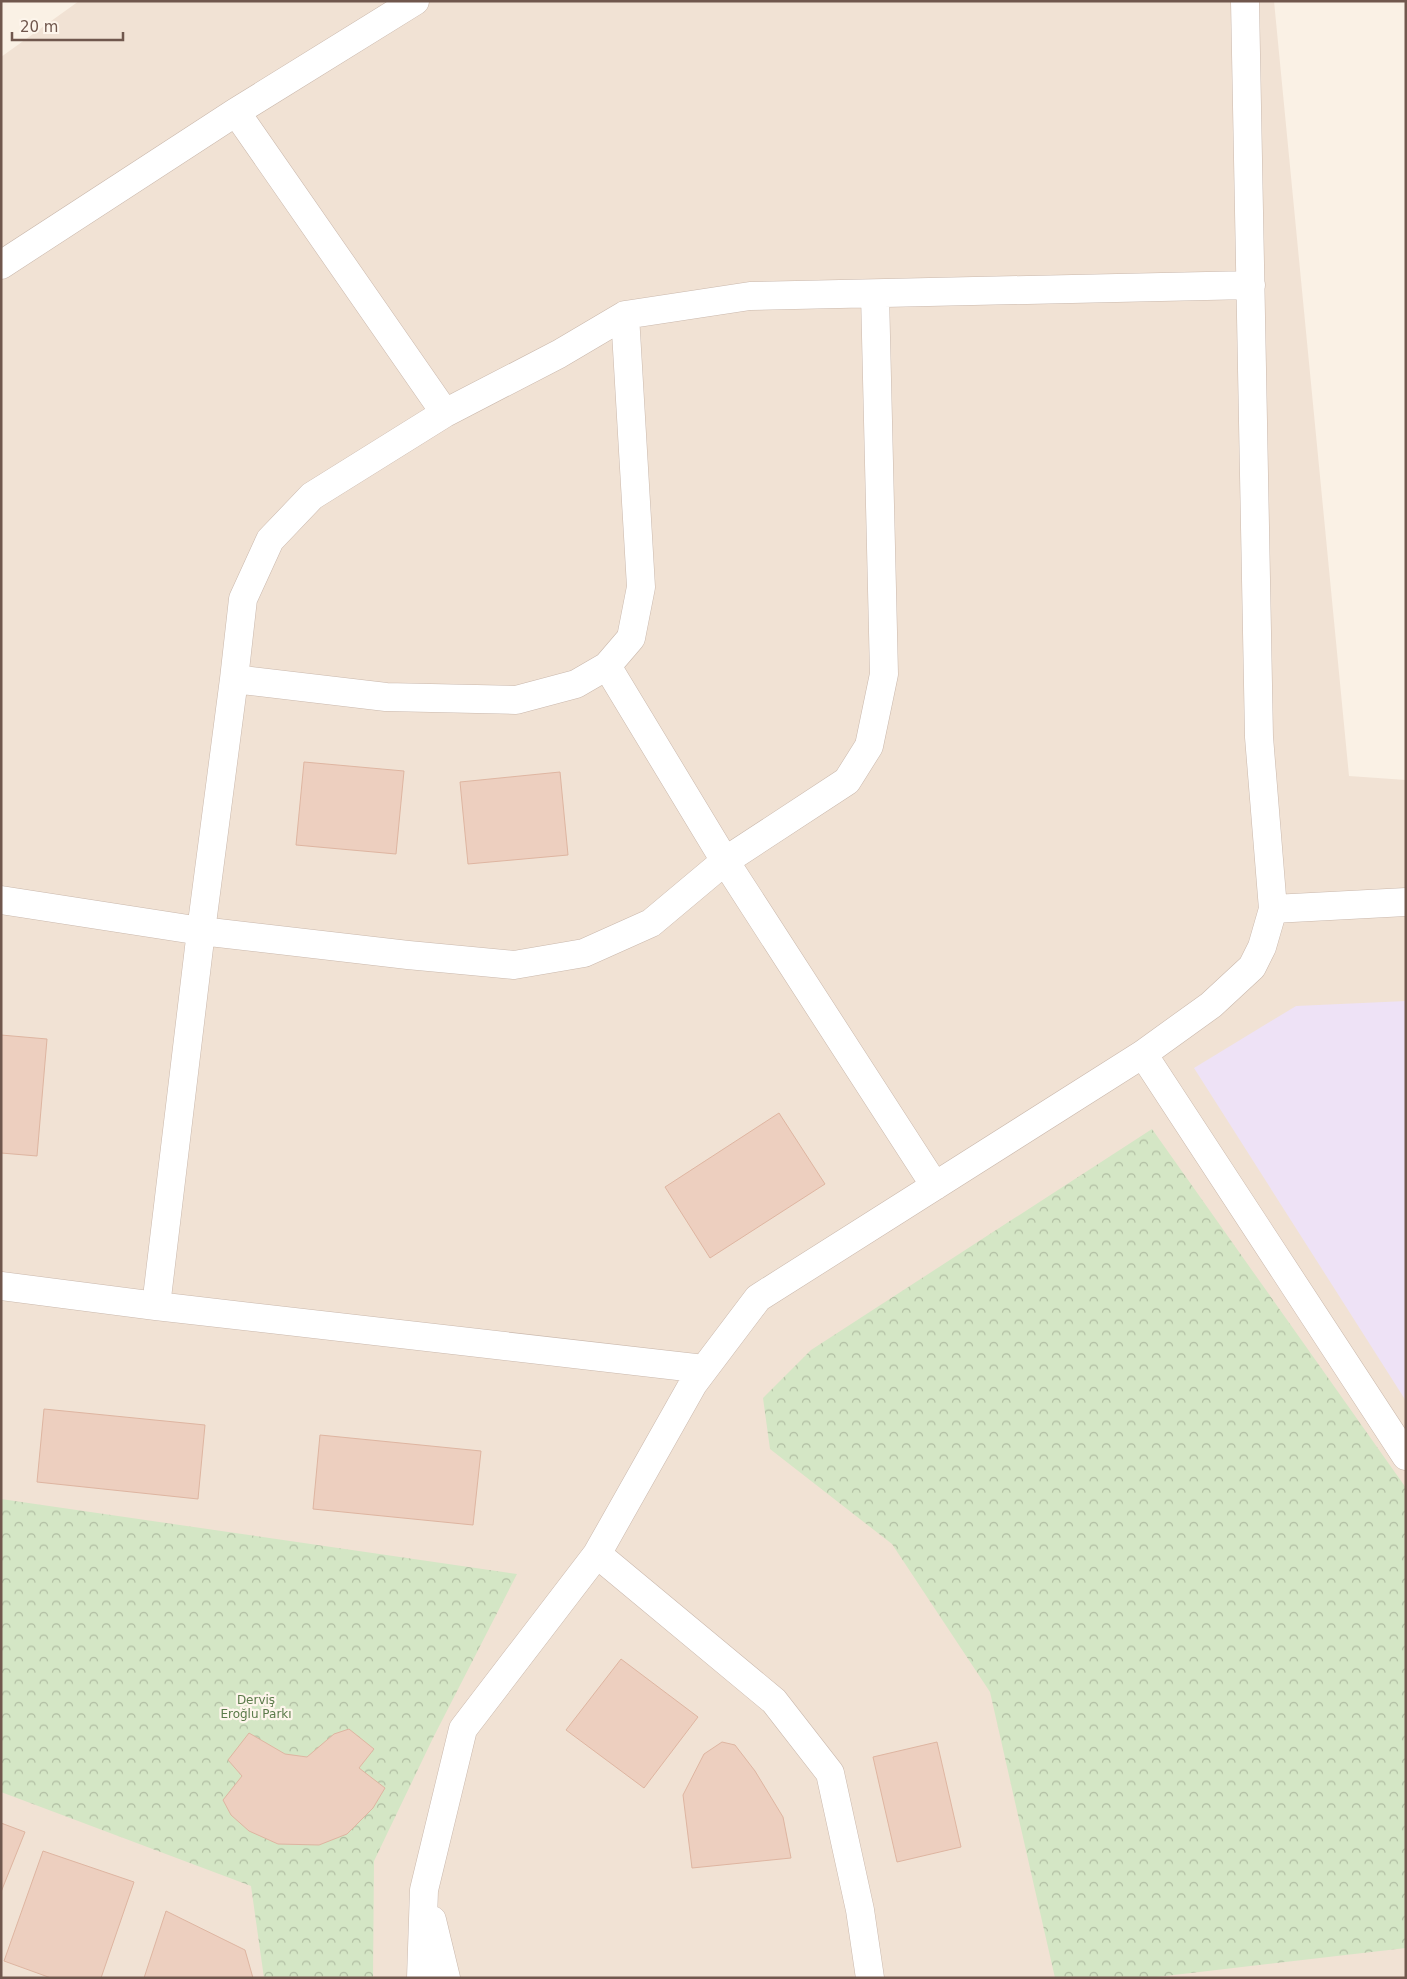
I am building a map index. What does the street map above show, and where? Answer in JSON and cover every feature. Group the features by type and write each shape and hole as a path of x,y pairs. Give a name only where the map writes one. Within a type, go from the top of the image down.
{"street":[{"path":"1,266 236,112 415,1"},
{"path":"421,1978 424,1890 462,1730 597,1554 688,1392 758,1298 1143,1054 1210,1005 1252,967 1262,948 1273,909 1259,737 1245,1"},
{"path":"236,112 445,413"},
{"path":"156,1306 243,599 270,540 312,496 445,413 559,354 625,315 750,296 1251,285"},
{"path":"1,900 201,931 408,955 514,965 584,953 651,924 725,861 847,781 870,746 884,674 875,294"},
{"path":"234,679 386,697 516,700 576,684 607,666 631,638 641,587 625,315"},
{"path":"607,666 725,861 935,1186"},
{"path":"1273,909 1406,902"},
{"path":"1143,1054 1406,1456"},
{"path":"1,1286 156,1306 704,1369"},
{"path":"597,1554 774,1700 830,1773 860,1910 870,1978"},
{"path":"424,1890 446,1978"}],"shaded area":[{"path":"79,1 1274,1 1349,776 1406,780 1406,1978 1,1978 1,57"},
{"path":"1406,1001 1406,1401 1194,1068 1296,1006"}],"green space":[{"path":"1152,1129 1406,1488 1406,1948 1148,1978 1055,1978 990,1692 892,1544 770,1449 763,1398 811,1350"},
{"name":"Derviş Eroğlu Parkı","path":"1,1499 517,1574 433,1738 374,1861 373,1978 264,1978 251,1886 1,1792"}],"building":[{"path":"304,762 404,771 396,854 296,845"},
{"path":"560,772 568,855 468,864 460,782"},
{"path":"1,1035 47,1039 37,1156 1,1153"},
{"path":"779,1113 825,1184 710,1258 665,1187"},
{"path":"44,1409 205,1425 198,1499 37,1482"},
{"path":"320,1435 481,1451 473,1525 313,1509"},
{"path":"621,1659 698,1717 644,1788 566,1730"},
{"path":"349,1729 374,1749 359,1768 385,1788 373,1808 347,1834 319,1845 278,1844 249,1831 231,1815 223,1800 242,1776 228,1760 249,1733 285,1754 307,1757 334,1734"},
{"path":"722,1742 735,1745 755,1771 783,1817 791,1858 692,1868 683,1795 704,1754"},
{"path":"937,1742 961,1847 897,1862 873,1757"},
{"path":"1,1823 25,1832 1,1892"},
{"path":"43,1851 134,1882 101,1978 51,1978 4,1961"},
{"path":"166,1911 245,1950 253,1978 144,1978"}]}
